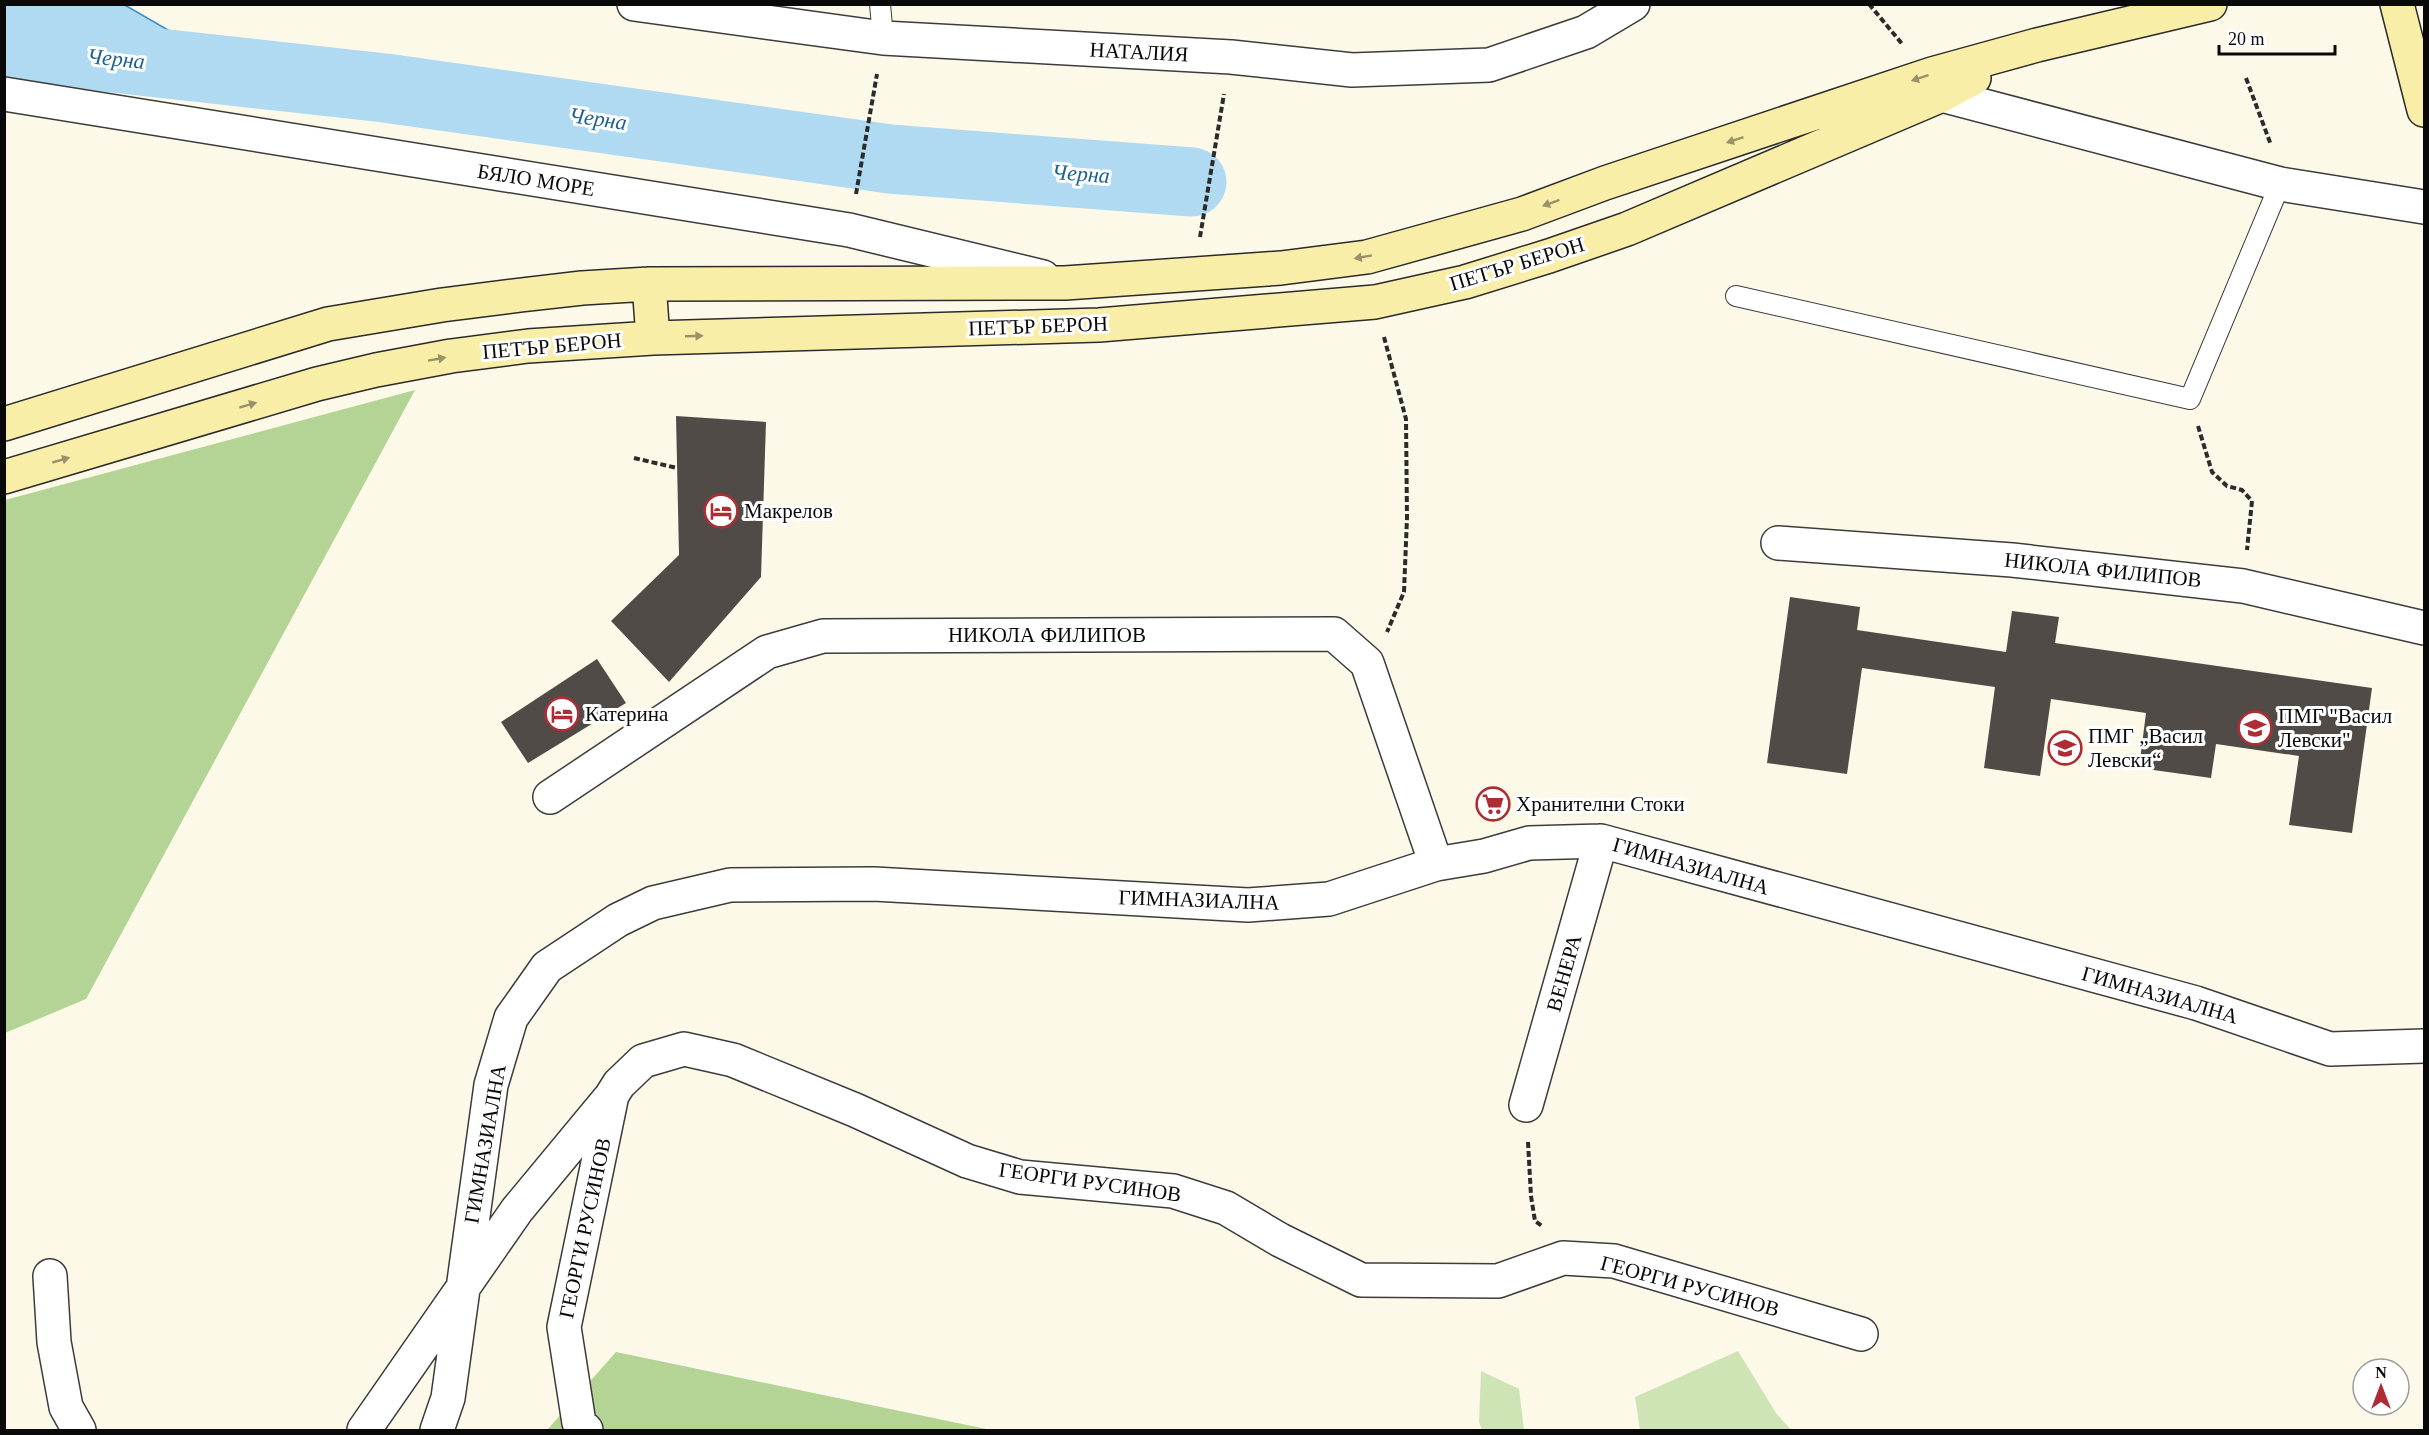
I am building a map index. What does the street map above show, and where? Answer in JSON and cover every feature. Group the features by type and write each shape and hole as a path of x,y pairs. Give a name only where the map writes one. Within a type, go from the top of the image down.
{"main road":[{"name":"ПЕТЪР БЕРОН","path":"4,477 317,384 451,356 528,346 653,338 1099,325 1375,302 1466,282 1627,229 1937,84 2037,45 2210,4"},
{"path":"2397,4 2424,110"},
{"name":"ПЕТЪР БЕРОН","path":"4,424 328,324 421,308 521,295 649,284 1065,283 1281,268 1366,257 1522,213 1605,183 1937,84"},
{"path":"649,284 653,338"}],"street":[{"name":"НАТАЛИЯ","path":"634,4 883,38 1231,57 1352,70 1488,65 1587,32 1633,4"},
{"path":"1937,84 2280,184 2424,207"},
{"name":"БЯЛО МОРЕ","path":"4,94 849,230 1065,283"},
{"name":"НИКОЛА ФИЛИПОВ","path":"1778,543 2012,560 2243,586 2424,628"},
{"name":"НИКОЛА ФИЛИПОВ","path":"550,797 767,652 823,636 1334,634 1366,663 1436,864"},
{"name":"ГИМНАЗИАЛНА","path":"437,1431 448,1398 491,1085 511,1018 547,967 618,920 653,903 730,885 874,884 1248,905 1329,899 1436,864 1484,856 1529,843 1601,841 2196,1003 2330,1049 2424,1046"},
{"name":"ВЕНЕРА","path":"1526,1105 1601,841"},
{"name":"ГЕОРГИ РУСИНОВ","path":"364,1431 517,1210 619,1084 643,1061 684,1049 733,1060 978,1164 1020,1177 1173,1191 1226,1208 1280,1240 1361,1280 1498,1281 1563,1258 1614,1261 1861,1335"},
{"name":"ГЕОРГИ РУСИНОВ","path":"586,1431 579,1423 564,1327 612,1095"},
{"path":"50,1276 54,1341 66,1407 79,1431"}],"lane":[{"path":"880,4 883,38"},
{"path":"1736,296 2190,399 2280,184"}],"path":[{"path":"1869,4 1895,38 1937,84"},
{"path":"856,191 883,38"},
{"path":"1194,275 1231,57"},
{"path":"2246,78 2270,142"},
{"path":"1366,663 1390,628 1404,592 1407,518 1406,419 1375,302"},
{"path":"2190,399 2212,472 2227,486 2242,490 2252,501 2243,586"},
{"path":"634,458 677,468"},
{"path":"1526,1105 1531,1196 1535,1221 1550,1232"}],"green space":[{"path":"415,390 86,999 5,1033 5,500"},
{"path":"1738,1351 1776,1413 1791,1430 1640,1430 1635,1397"},
{"path":"616,1352 991,1430 547,1430"},
{"path":"1481,1371 1519,1389 1524,1430 1482,1430 1479,1422"}],"water":[{"path":"123,4 175,34 5,33 5,5"}],"building":[{"name":"Макрелов","path":"676,416 766,422 761,577 669,682 611,621 679,555"},
{"name":"ПМГ \"Васил Левски\"","path":"1790,597 1860,607 1857,630 2006,652 2012,611 2059,617 2055,643 2372,688 2352,833 2289,825 2299,756 2216,744 2211,778 2139,768 2146,713 2051,699 2040,776 1984,768 1995,687 1862,668 1847,774 1767,763"},
{"name":"Катерина","path":"597,659 626,703 528,763 501,722"}],"waterway":[{"name":"Черна","path":"4,46 385,88 890,159 1192,182"}],"place":[{"name":"Макрелов","path":"721,511"},
{"name":"Катерина","path":"562,714"},
{"name":"ПМГ \"Васил Левски\"","path":"2255,728"},
{"name":"ПМГ „Васил Левски“","path":"2065,748"},
{"name":"Хранителни Стоки","path":"1493,804"}]}
